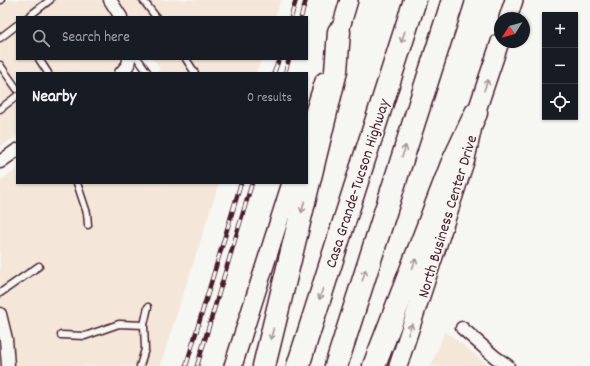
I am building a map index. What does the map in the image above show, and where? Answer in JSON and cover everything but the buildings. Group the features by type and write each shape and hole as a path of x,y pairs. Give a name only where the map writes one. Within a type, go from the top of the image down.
{"highway":[{"name":"Casa Grande-Tucson Highway","path":"298,366 415,0"},
{"path":"336,366 453,0"},
{"path":"264,366 336,71 339,32"},
{"path":"374,366 452,164 476,113"}],"main road":[{"path":"308,131 349,0"},
{"path":"510,12 514,0"},
{"name":"North Business Center Drive","path":"398,366 466,159 476,113 498,48"},
{"path":"233,366 291,184"}],"street":[{"path":"111,0 120,16"},
{"path":"122,72 128,66 129,60"},
{"path":"0,162 16,151"},
{"path":"0,314 6,339 8,366"},
{"path":"462,328 495,357 508,366"}],"lane":[{"path":"29,16 50,0"},
{"path":"143,0 155,16"},
{"path":"0,38 16,27"},
{"path":"40,60 47,72"},
{"path":"139,60 147,72"},
{"path":"187,60 195,72"},
{"path":"0,65 16,88"},
{"path":"0,109 16,97"},
{"path":"77,184 87,213 88,225"},
{"path":"0,293 39,266"},
{"path":"140,366 145,348 144,325 148,307"},
{"path":"61,334 85,336 119,324 144,325"}],"shaded area":[{"path":"0,0 103,0 114,16 16,16 16,60 120,60 118,67 110,72 16,72 16,137 0,147"},
{"path":"113,0 281,0 275,16 123,16"},
{"path":"154,60 261,60 256,72 156,72 160,69"},
{"path":"16,170 16,184 219,184 160,366 0,366 0,181"},
{"path":"445,331 489,366 431,366"}],"railway":[{"path":"291,16 296,0"},
{"path":"301,16 306,0"},
{"path":"274,72 279,60"},
{"path":"285,72 289,60"},
{"path":"186,366 241,184"},
{"path":"197,366 252,184"}]}
